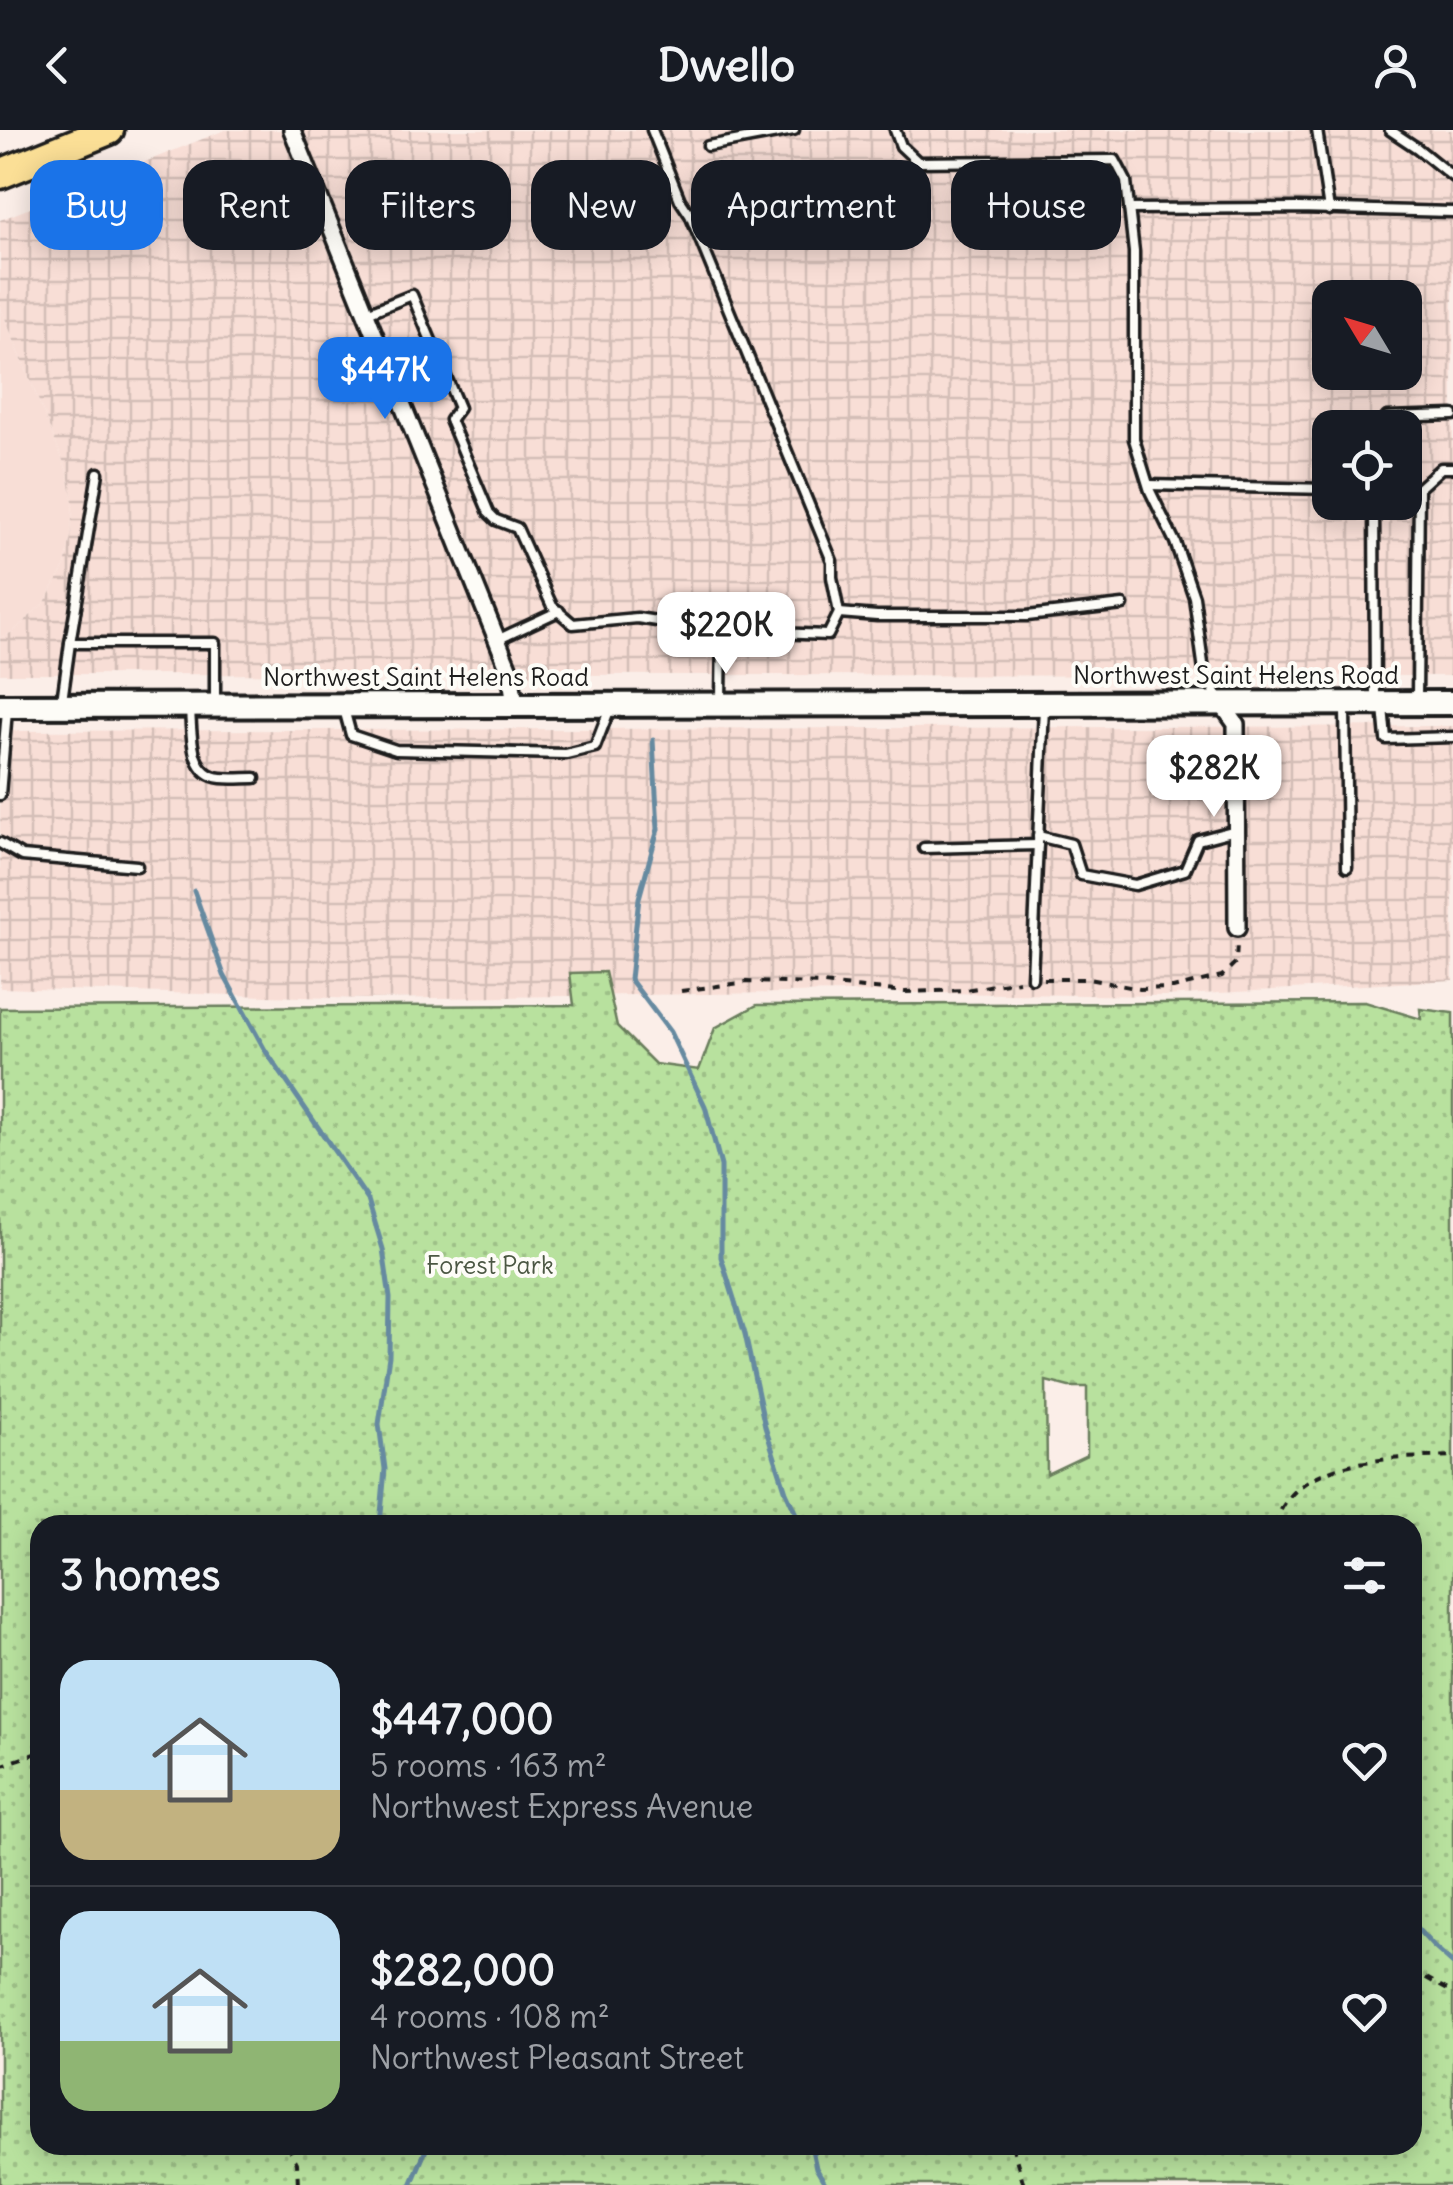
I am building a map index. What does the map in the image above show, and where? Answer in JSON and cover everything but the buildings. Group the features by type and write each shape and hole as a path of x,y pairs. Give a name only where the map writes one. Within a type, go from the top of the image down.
{"highway":[{"path":"0,174 109,130"}],"main road":[{"name":"Northwest Saint Helens Road","path":"4,706 1453,702"}],"street":[{"path":"292,130 510,672 515,704"},
{"path":"1221,703 1236,724 1237,928"}],"lane":[{"path":"366,314 412,295 459,408 450,420 489,512 496,520 517,528 552,606 573,624 638,618 722,631 828,634 838,613 832,561 652,130"},
{"path":"708,146 794,130"},
{"path":"895,130 901,146 918,162 1115,160 1126,182 1134,252 1134,439 1194,596 1204,670 1221,703"},
{"path":"1317,130 1329,210"},
{"path":"1390,130 1453,177"},
{"path":"1129,209 1453,212"},
{"path":"1422,416 1453,415"},
{"path":"1417,702 1419,488 1441,468 1453,468"},
{"path":"62,706 98,473"},
{"path":"1149,485 1312,490"},
{"path":"1374,520 1379,703 1386,739 1453,738"},
{"path":"838,613 1027,616 1123,605"},
{"path":"497,640 559,612"},
{"path":"721,704 722,631"},
{"path":"70,643 215,643 215,705"},
{"path":"1032,978 1044,703"},
{"path":"1345,703 1348,868"},
{"path":"342,704 351,735 396,750 566,754 595,747 611,704"},
{"path":"190,705 194,756 200,766 218,778 255,778"},
{"path":"0,795 4,706"},
{"path":"924,848 1038,841 1070,844 1082,874 1135,885 1185,870 1198,840 1236,830"},
{"path":"0,843 22,856 138,866"}],"path":[{"path":"681,991 746,982 905,992 965,990 1032,978 1088,980 1140,989 1174,988 1222,976 1236,962 1237,928"},
{"path":"1280,1515 1290,1494 1311,1478 1360,1462 1453,1456"},
{"path":"0,1766 30,1756"},
{"path":"1422,1976 1453,1993"},
{"path":"293,2155 298,2185"},
{"path":"1015,2155 1024,2185"}],"shaded area":[{"path":"225,130 1453,130 1453,676 0,674 0,638 13,632 45,602 65,566 73,502 68,473 0,306 0,220 30,208 30,250 163,250 163,160 150,160"},
{"path":"0,306 68,473 73,502 65,566 45,602 13,632 0,638"},
{"path":"1453,726 1453,980 1164,996 850,992 366,999 0,988 0,731"}],"green space":[{"name":"Forest Park","path":"605,972 617,1026 655,1064 699,1070 715,1028 757,1005 1365,1002 1421,1019 1420,1009 1453,1013 1453,2185 0,2185 0,1008 574,1005 570,973","holes":["1046,1381 1087,1387 1087,1455 1047,1474"]}],"waterway":[{"path":"653,740 658,829 639,898 630,979 670,1032 705,1106 721,1166 721,1257 745,1334 765,1427 796,1515"},
{"path":"194,891 224,975 265,1050 368,1200 383,1249 390,1298 389,1356 379,1424 385,1469 381,1515"},
{"path":"1422,1934 1453,1964"},
{"path":"411,2185 424,2155"},
{"path":"813,2155 826,2185"}]}
